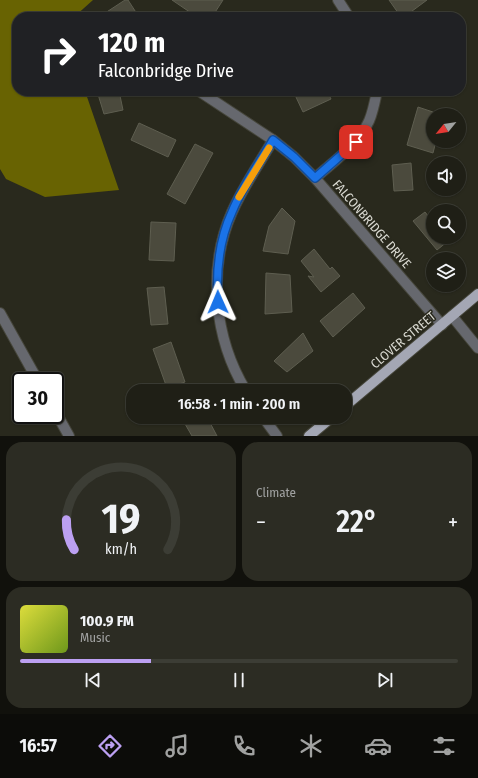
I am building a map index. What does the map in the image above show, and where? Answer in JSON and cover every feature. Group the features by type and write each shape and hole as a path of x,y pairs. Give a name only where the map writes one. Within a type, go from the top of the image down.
{"main road":[{"name":"CLOVER STREET","path":"352,400 478,294"},
{"path":"310,436 324,424"}],"street":[{"path":"338,0 346,12"},
{"name":"FALCONBRIDGE DRIVE","path":"207,96 273,140 294,157 315,178 442,325"},
{"path":"315,178 350,148 361,135 369,121 376,96"},
{"path":"242,384 228,356 222,334 218,312 218,274 224,233 232,212 242,191 273,140"},
{"path":"0,314 33,372"},
{"path":"452,316 478,348"},
{"path":"62,424 69,436"},
{"path":"268,424 277,436"}],"shaded area":[{"path":"0,0 93,0 80,12 12,12 12,96 87,96 119,190 45,197 6,179 0,169"}],"building":[{"path":"125,0 128,0 136,12 107,12"},
{"path":"172,0 223,0 215,12 190,12"},
{"path":"389,0 427,0 411,12 397,12"},
{"path":"99,96 120,96 123,110 104,114"},
{"path":"295,96 330,96 331,99 303,112"},
{"path":"418,107 426,110 426,148 434,148 433,153 407,145"},
{"path":"139,123 176,140 168,157 131,140"},
{"path":"195,144 213,153 185,204 167,194"},
{"path":"411,163 413,190 394,191 392,165"},
{"path":"282,208 295,221 288,254 263,251 269,226"},
{"path":"425,212 426,237 413,221"},
{"path":"151,222 176,223 174,261 149,260"},
{"path":"432,244 444,244 437,250"},
{"path":"314,249 330,269 332,267 340,276 321,292 308,276 314,277 301,261"},
{"path":"266,273 290,275 292,312 265,314"},
{"path":"164,287 168,324 151,325 147,288"},
{"path":"353,293 365,308 333,337 320,321"},
{"path":"303,333 313,351 287,372 274,361"},
{"path":"171,342 185,382 179,384 166,384 153,349"},
{"path":"185,424 211,424 217,436 192,436"}],"slow traffic":[{"path":"239,197 269,148"}],"route":[{"path":"218,302 218,274 220,252 224,233 242,191 273,140 294,157 315,178 356,142"}]}
